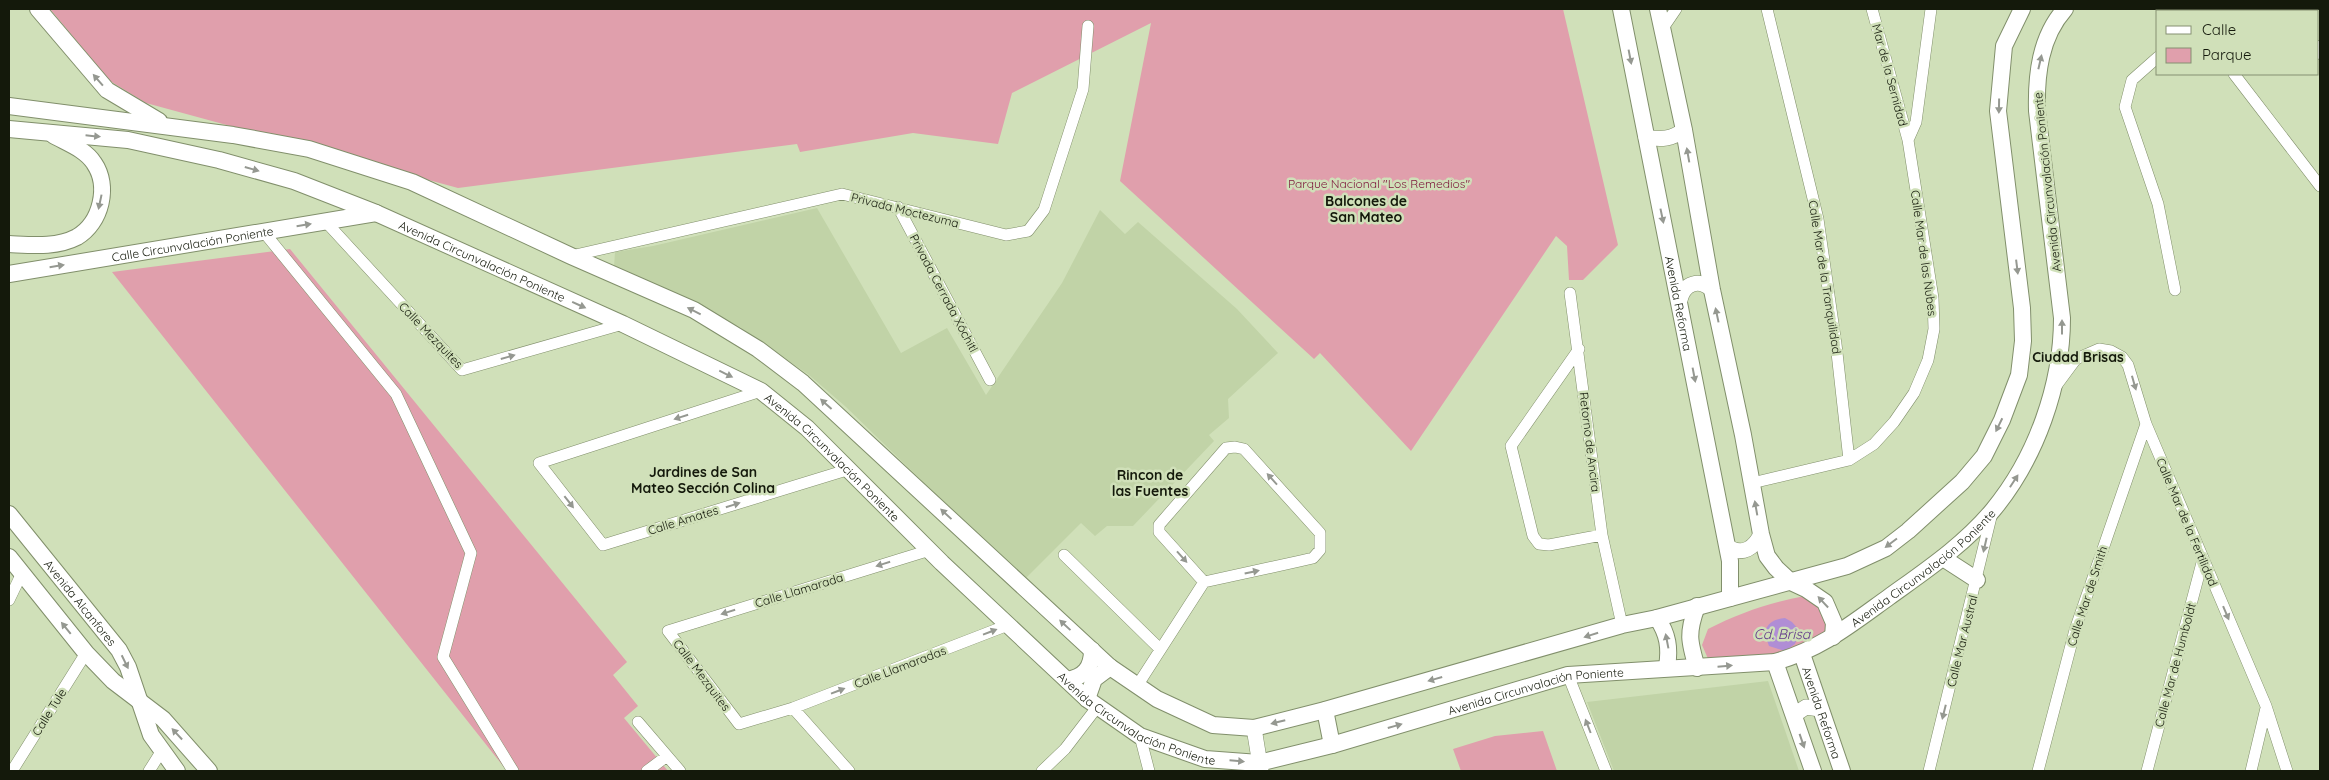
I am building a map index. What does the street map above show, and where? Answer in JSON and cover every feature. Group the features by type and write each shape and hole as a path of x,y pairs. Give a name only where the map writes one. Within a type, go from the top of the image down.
{"main road":[{"path":"38,9 107,90 167,126"},
{"name":"Avenida Reforma","path":"1621,9 1728,547 1731,573 1730,598"},
{"path":"1658,9 1684,130 1712,290 1767,556 1776,568 1791,582 1806,589 1825,602 1834,623 1833,637"},
{"name":"Avenida Circunvalación Poniente","path":"9,106 233,135 310,149 412,182 694,310 758,350 796,378 865,438 1110,667 1157,699 1213,725 1254,728 1325,710 1622,625 1657,618 1847,566 1886,548 1962,482 1984,456 2002,420 2019,375 2023,341 2022,308 1998,110 2004,46 2022,9"},
{"name":"Avenida Circunvalación Poniente","path":"9,129 128,140 218,160 294,182 376,213 623,324 761,391 807,428 1008,625 1093,702 1140,736 1206,759 1260,767 1568,675 1667,667 1697,668 1775,662 1802,654 1833,637 1943,558 1992,510 2016,478 2035,439 2052,391 2062,346 2062,318 2037,111 2036,82 2039,60 2046,42 2065,9"},
{"path":"9,244 38,246 62,242 76,237 88,228 98,211 102,193 101,176 94,162 83,151 44,131"},
{"name":"Calle Circunvalación Poniente","path":"9,274 376,213"},
{"name":"Avenida Alcanfores","path":"9,514 119,650 128,667 151,735 161,752 177,771"},
{"path":"9,557 86,653 113,681 138,699 179,736 209,771"},
{"path":"1943,558 1977,580"},
{"path":"1697,606 1690,625 1689,639 1697,668"},
{"path":"1657,618 1668,639 1667,667"},
{"path":"1067,680 1076,678 1089,668 1092,650"},
{"name":"Avenida Reforma","path":"1802,654 1842,771"},
{"path":"1775,662 1813,771"},
{"path":"1093,702 1094,679 1110,667"},
{"path":"1325,710 1332,745"}],"street":[{"path":"1663,28 1676,9"},
{"name":"Calle Mar de la Tranquilidad","path":"1767,9 1818,219 1836,344 1849,460"},
{"name":"Mar de la Sernidad","path":"1872,9 1908,140"},
{"name":"Calle Mar de las Nubes","path":"1752,483 1849,460 1874,444 1894,422 1914,393 1928,360 1934,330 1933,298 1908,140 1916,122 1931,9"},
{"name":"Privada Moctezuma","path":"572,256 842,194 1006,235 1028,231 1044,210 1084,89 1088,26"},
{"path":"2156,59 2132,80 2125,107 2158,204 2175,290"},
{"path":"2235,75 2320,186"},
{"path":"1646,137 1664,139 1677,135 1684,130"},
{"name":"Privada Cerrada Xóchitl","path":"898,207 990,380"},
{"name":"Calle Mezquites","path":"326,222 462,370 623,324"},
{"path":"263,231 396,394 471,553 443,657 513,771"},
{"path":"1680,300 1686,287 1692,284 1699,283 1712,290"},
{"name":"Retorno de Ancira","path":"1570,293 1579,349 1602,534 1622,625"},
{"path":"1579,349 1511,446 1533,536 1538,544 1549,545 1602,534"},
{"name":"Calle Mar de la Fertilidad","path":"2052,391 2076,359 2099,349 2111,351 2122,357 2128,365 2146,424 2266,706 2287,771"},
{"name":"Calle Amates","path":"761,391 539,463 603,545 850,469"},
{"name":"Calle Mar de Smith","path":"2038,771 2075,630 2146,424"},
{"path":"1137,686 1204,582 1313,558 1320,550 1320,533 1244,449 1235,446 1226,448 1159,525 1159,532 1204,582"},
{"name":"Calle Mar Austral","path":"1929,771 1977,580 1992,510"},
{"path":"1728,547 1734,551 1743,551 1751,548 1761,534"},
{"name":"Calle Llamarada","path":"668,630 930,550"},
{"path":"1064,555 1160,649"},
{"name":"Calle Mar de Humboldt","path":"2147,771 2203,559"},
{"path":"9,600 12,590 22,573"},
{"name":"Calle Llamaradas","path":"792,708 1008,625"},
{"name":"Calle Mezquites","path":"668,630 740,724 792,708"},
{"name":"Calle Tule","path":"12,771 86,653"},
{"path":"1568,675 1606,771"},
{"path":"1042,771 1065,749 1093,702"},
{"path":"2251,771 2266,706"},
{"path":"1794,715 1806,707 1820,709"},
{"path":"792,708 849,771"},
{"path":"638,722 680,771"},
{"path":"1254,728 1260,767"},
{"path":"1140,736 1149,771"},
{"path":"149,771 161,752"},
{"path":"647,771 667,756"}],"shaded area":[{"path":"817,208 901,353 947,328 986,395 1062,283 1100,210 1125,234 1138,222 1237,309 1278,353 1228,399 1229,418 1209,435 1214,441 1133,526 1107,526 1095,536 1081,523 1024,580 846,407 809,375 740,327 666,289 614,267 615,252 653,246"},
{"path":"1768,681 1799,771 1614,771 1587,702"}],"green space":[{"name":"Parque Nacional \"Los Remedios\"","path":"50,9 1563,9 1618,245 1583,280 1569,280 1567,246 1556,236 1411,451 1320,353 1314,359 1120,181 1151,23 1012,93 998,144 913,133 800,152 797,144 458,188 146,103 110,81"},
{"path":"290,249 627,662 613,675 638,706 624,718 668,771 507,771 112,272"},
{"path":"1805,596 1829,614 1828,636 1789,655 1709,661 1702,645 1708,629 1755,609"},
{"path":"1543,731 1557,771 1461,771 1453,749 1495,736"}],"water":[{"name":"Cd. Brisa","path":"1785,618 1792,622 1800,631 1795,644 1785,651 1769,646 1764,632 1772,622"}],"district":[{"name":"Balcones de San Mateo","path":"1366,210"},
{"name":"Ciudad Brisas","path":"2078,357"},
{"name":"Jardines de San Mateo Sección Colina","path":"703,480"},
{"name":"Rincon de las Fuentes","path":"1150,484"}]}
